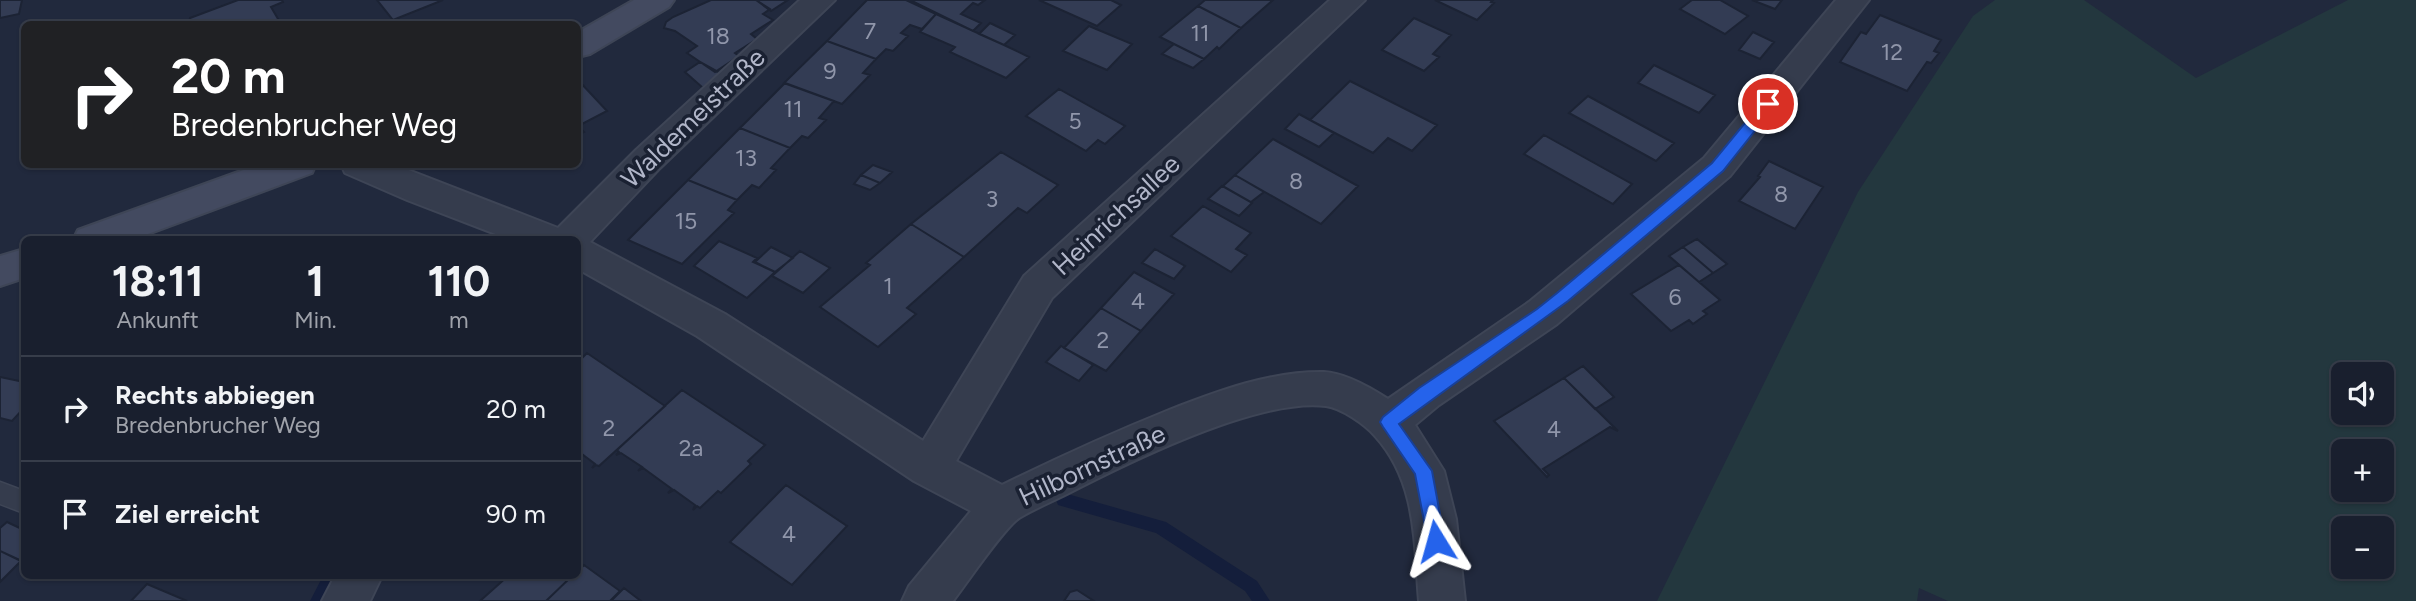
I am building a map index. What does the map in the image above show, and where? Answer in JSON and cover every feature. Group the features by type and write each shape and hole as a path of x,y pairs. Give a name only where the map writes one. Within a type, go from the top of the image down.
{"main road":[{"path":"581,44 658,0"},
{"path":"102,236 288,168"},
{"path":"0,271 21,265"}],"street":[{"name":"Waldemeistraße","path":"573,236 669,139 819,0"},
{"name":"Heinrichsallee","path":"929,468 1038,287 1349,0"},
{"path":"1389,422 1425,393 1543,313 1717,167 1853,0"},
{"path":"367,168 540,236"},
{"name":"Hilbornstraße","path":"581,254 711,325 929,468 1002,506 1105,454 1210,412 1276,392 1328,388 1357,400 1389,422 1423,471 1434,519 1442,601"},
{"path":"925,601 1002,506"},
{"path":"345,601 358,579"}],"lane":[{"path":"0,493 21,501"}],"shaded area":[{"path":"1995,0 2084,0 2196,78 2348,0 2416,0 2416,601 1948,601 1919,588 1917,601 1657,601 1858,192 1973,16"}],"building":[{"path":"0,0 22,0 19,14 0,18"},
{"path":"238,0 283,2 271,7 279,21 190,21 190,18"},
{"path":"377,0 443,0 393,20"},
{"path":"711,0 756,0 770,9 763,14 773,20 751,34 757,39 735,53 739,56 715,72 687,53 697,46 675,31 664,28 666,22 673,17"},
{"path":"756,0 788,0 771,11"},
{"path":"867,0 906,0 936,14 922,29 910,25 901,33 908,36 893,51 886,49 876,59 827,41"},
{"path":"910,0 985,0 978,5 973,3 961,14 981,23 973,31"},
{"path":"1039,0 1111,0 1121,5 1097,26"},
{"path":"1205,0 1273,0 1241,28 1198,6"},
{"path":"1435,0 1493,0 1491,2 1494,3 1477,20"},
{"path":"1692,0 1720,0 1748,16 1725,34 1680,9"},
{"path":"1752,0 1782,0 1775,9"},
{"path":"1198,6 1241,28 1204,59 1160,37"},
{"path":"936,14 1029,57 1006,78 950,52 955,47 920,32"},
{"path":"1880,15 1941,40 1934,51 1939,53 1931,63 1927,62 1907,91 1840,62 1861,32 1866,34"},
{"path":"1414,18 1451,35 1433,54 1439,57 1424,71 1382,50"},
{"path":"990,23 1015,35 1004,45 979,34"},
{"path":"1089,26 1132,44 1107,70 1063,51"},
{"path":"1753,32 1774,42 1760,59 1739,50"},
{"path":"827,41 876,59 863,73 870,75 842,104 784,83"},
{"path":"1174,44 1204,59 1193,68 1162,54"},
{"path":"700,62 720,73 703,88 685,72"},
{"path":"1654,65 1715,95 1699,113 1638,83"},
{"path":"1350,81 1437,125 1412,151 1388,138 1373,153 1310,120"},
{"path":"581,83 607,111 581,124"},
{"path":"785,83 834,101 819,118 826,120 808,138 802,136 790,148 740,128"},
{"path":"1059,89 1125,126 1105,144 1098,140 1086,151 1026,116"},
{"path":"1588,96 1674,143 1656,161 1569,113"},
{"path":"1299,114 1334,133 1319,147 1285,129"},
{"path":"740,128 790,148 771,168 776,170 759,188 752,185 737,200 688,180"},
{"path":"1544,135 1632,184 1613,204 1524,154"},
{"path":"1273,139 1358,186 1321,224 1235,175"},
{"path":"1001,152 1058,185 1027,213 1018,208 964,257 911,224"},
{"path":"1769,161 1823,187 1795,229 1739,201 1760,177 1758,176"},
{"path":"873,165 892,172 880,183 861,175"},
{"path":"861,175 880,183 870,190 854,184"},
{"path":"1235,175 1264,192 1251,202 1223,186"},
{"path":"688,180 737,200 728,210 734,213 682,264 628,240"},
{"path":"1222,186 1252,203 1239,216 1208,199"},
{"path":"1203,206 1251,233 1236,249 1247,255 1231,272 1171,236"},
{"path":"911,224 964,257 907,308 916,314 878,347 820,307 870,265 866,263"},
{"path":"1697,239 1727,264 1713,273 1683,247"},
{"path":"719,241 757,258 753,262 775,272 747,298 694,266"},
{"path":"771,247 793,258 775,272 755,262"},
{"path":"1683,247 1713,273 1699,282 1669,256"},
{"path":"1155,249 1185,266 1174,279 1142,263"},
{"path":"800,251 830,268 803,293 772,276"},
{"path":"1679,265 1720,300 1703,311 1707,314 1693,324 1689,320 1671,331 1631,294"},
{"path":"1134,272 1174,294 1141,331 1101,308"},
{"path":"1101,308 1141,331 1106,371 1064,348"},
{"path":"1061,346 1093,365 1079,381 1046,362"},
{"path":"587,353 665,406 599,466 592,468 595,464 581,453 581,359"},
{"path":"1583,366 1614,397 1595,409 1564,378"},
{"path":"0,377 21,381 21,411 12,421 0,418"},
{"path":"1564,378 1618,431 1610,427 1543,469 1549,475 1547,477 1494,421"},
{"path":"682,390 765,445 748,461 751,464 721,493 718,491 700,508 697,506 693,510 695,505 674,490 668,493 672,489 643,468 638,471 642,467 621,453 616,455 619,452 617,450"},
{"path":"786,485 847,526 792,585 730,542"},
{"path":"7,522 21,529 21,561 0,551 0,528"},
{"path":"0,551 21,561 0,582"},
{"path":"584,565 620,591 610,601 546,601 569,579 581,579 581,568"},
{"path":"505,579 569,579 546,601 480,601"},
{"path":"147,584 187,601 131,601"},
{"path":"624,588 641,601 611,601"},
{"path":"1077,590 1094,601 1064,601 1070,592"}],"waterway":[{"path":"1064,500 1160,527 1251,586 1262,601"},
{"path":"318,601 329,579"}],"route":[{"path":"1436,541 1423,471 1389,422 1425,393 1543,313 1717,167 1768,104"}]}
